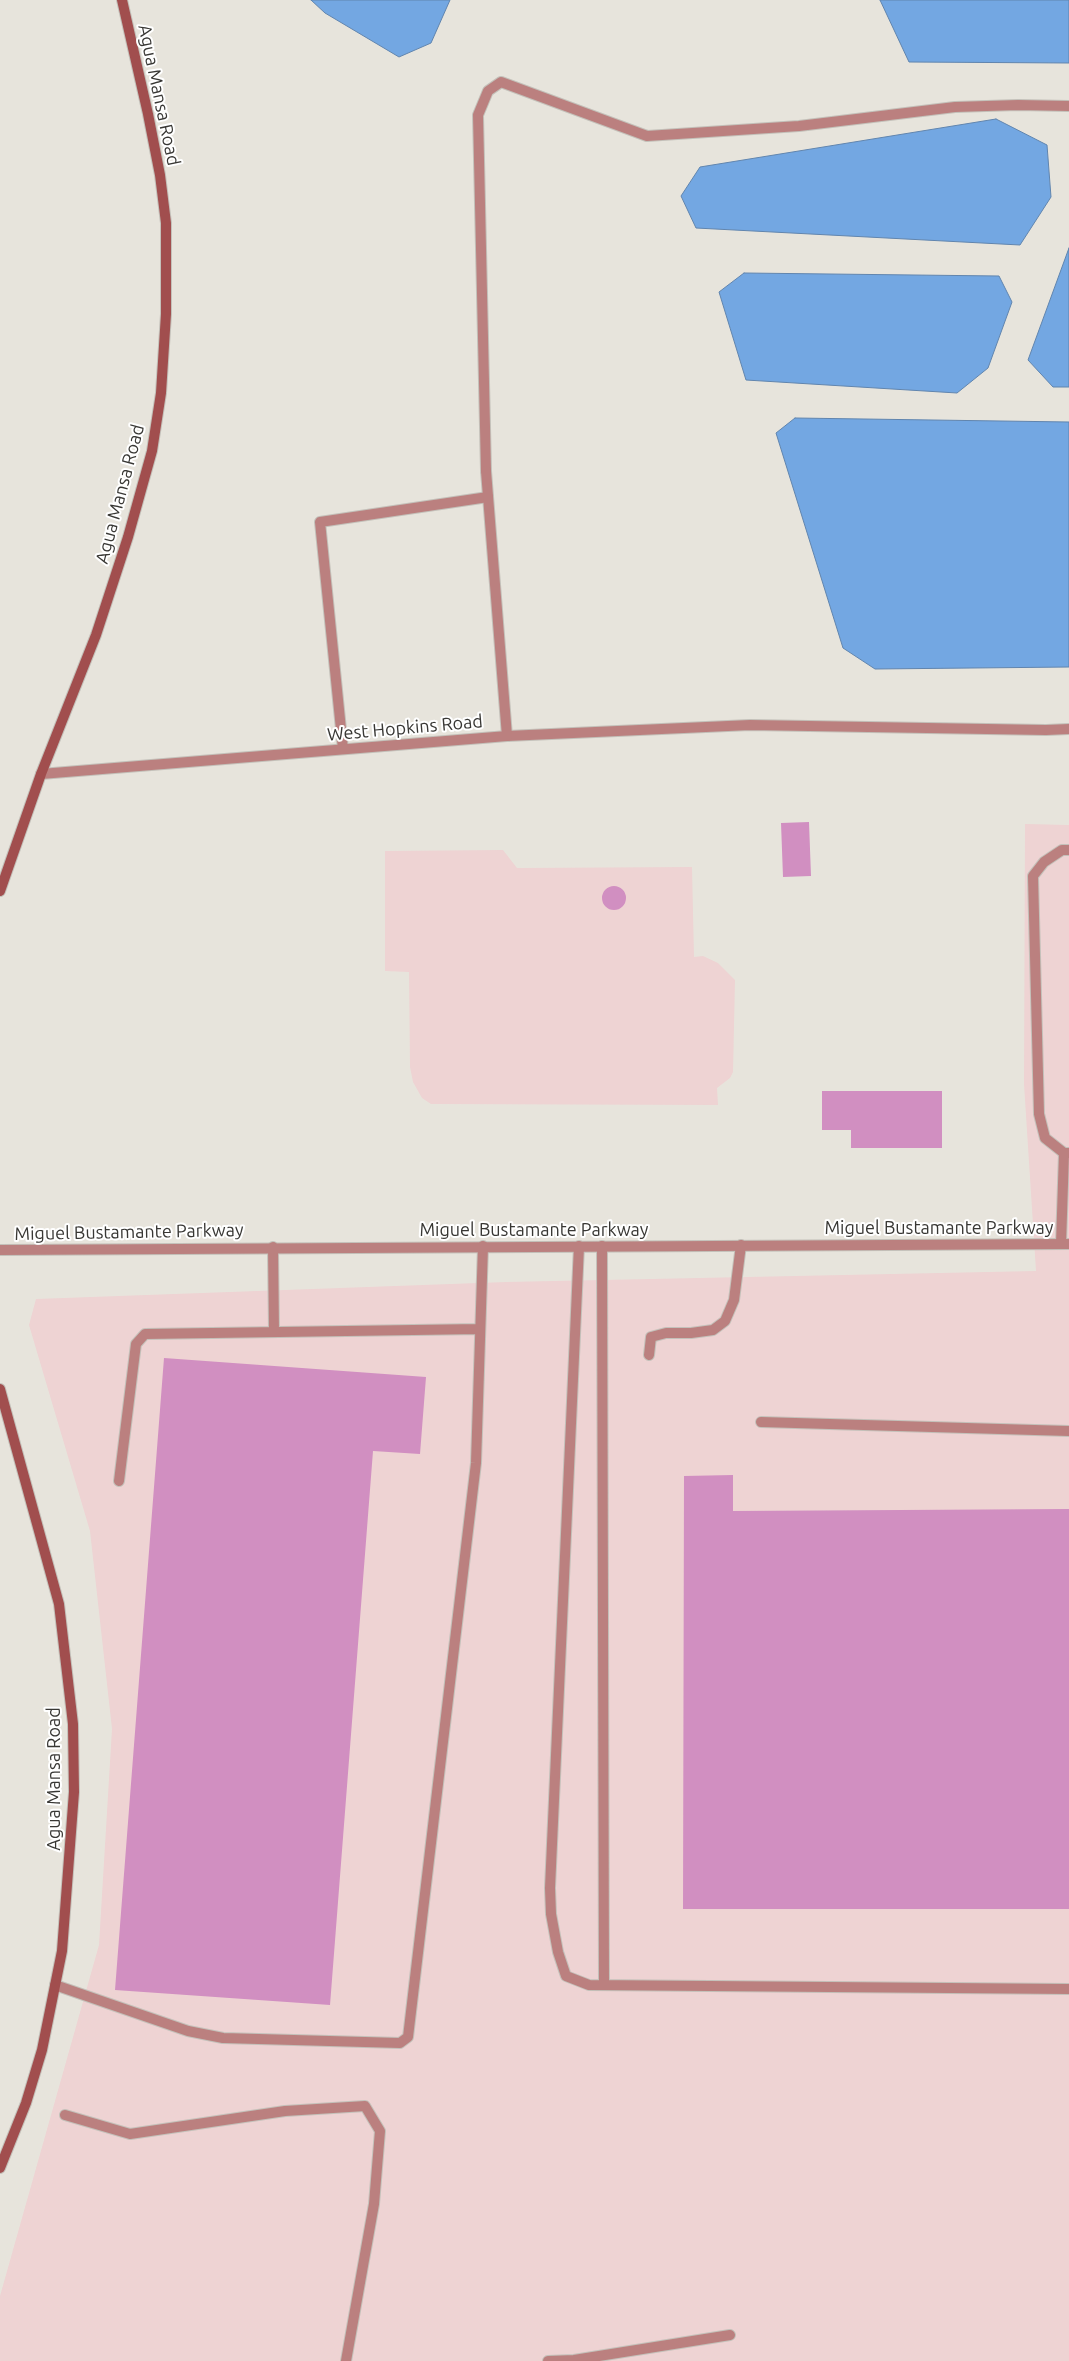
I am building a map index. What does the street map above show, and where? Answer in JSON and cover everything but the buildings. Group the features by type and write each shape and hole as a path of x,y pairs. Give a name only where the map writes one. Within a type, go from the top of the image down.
{"main road":[{"name":"Agua Mansa Road","path":"0,891 41,774 96,635 128,536 152,450 163,374 167,278 166,223 160,176 148,114 122,0"},
{"name":"Agua Mansa Road","path":"0,1389 59,1604 74,1724 74,1792 62,1951 42,2050 26,2103 0,2168"}],"street":[{"name":"West Hopkins Road","path":"41,774 507,736 486,471 478,115 488,91 500,82 647,136 799,126 956,107 1069,106"},
{"path":"344,749 320,522 488,497"},
{"path":"507,736 750,725 1069,729"},
{"path":"1065,1244 1067,1153 1046,1138 1039,1114 1033,876 1044,862 1062,850 1069,850"},
{"name":"Miguel Bustamante Parkway","path":"0,1250 1065,1244"},
{"path":"649,1355 651,1336 666,1333 691,1333 713,1330 725,1322 734,1300 741,1245"},
{"path":"55,1985 188,2031 223,2038 400,2043 408,2037 476,1463 483,1246"},
{"path":"579,1246 550,1878 551,1914 558,1952 566,1976 589,1985 1069,1989"},
{"path":"602,1246 604,1985"},
{"path":"273,1247 274,1332"},
{"path":"119,1481 136,1344 139,1338 145,1334 480,1329"},
{"path":"761,1422 1069,1430"},
{"path":"64,2115 130,2134 285,2111 365,2106 380,2131 374,2204 346,2361"},
{"path":"548,2361 574,2360 730,2335"}],"shaded area":[{"path":"1025,824 1069,825 1069,2361 0,2361 0,2296 99,1945 112,1729 90,1531 29,1325 36,1299 506,1282 1036,1271 1024,1084"},
{"path":"503,850 517,868 692,867 694,957 703,956 718,963 735,980 733,1072 730,1078 717,1088 718,1105 431,1104 422,1098 413,1082 410,1067 409,972 385,971 385,851"}],"water":[{"path":"311,0 450,0 431,43 399,57 325,13"},
{"path":"880,0 1069,0 1069,63 909,62"},
{"path":"996,119 1047,145 1051,197 1020,245 696,228 681,196 700,167"},
{"path":"1069,248 1069,387 1053,387 1028,360"},
{"path":"744,273 999,276 1012,302 988,368 957,393 746,380 719,292"},
{"path":"795,418 1069,422 1069,667 875,669 843,648 776,433"}]}
